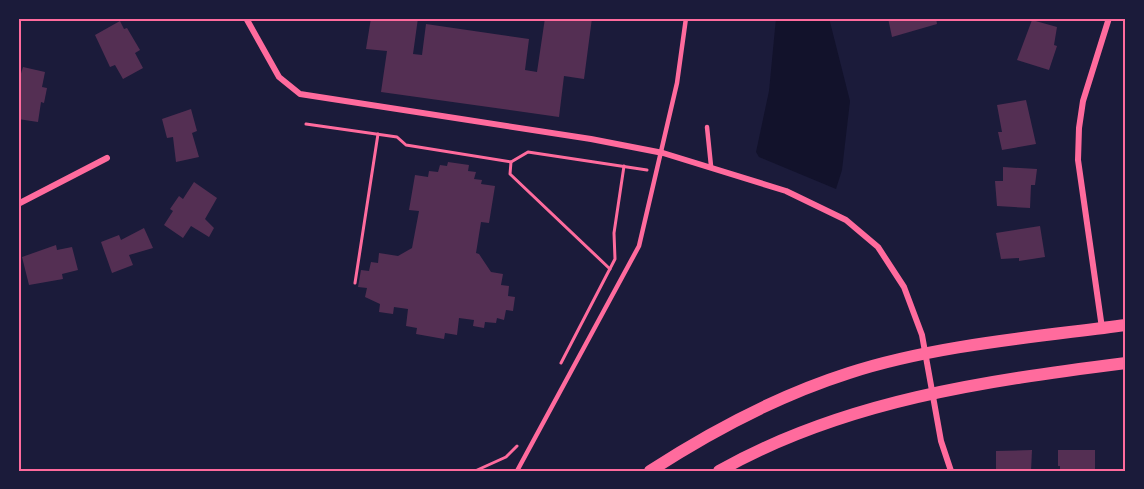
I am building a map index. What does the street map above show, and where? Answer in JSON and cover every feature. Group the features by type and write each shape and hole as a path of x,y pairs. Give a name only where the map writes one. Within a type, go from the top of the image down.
{"main road":[{"path":"650,471 691,446 807,389 848,373 927,355 1126,325"},
{"path":"719,471 783,440 877,405 933,392 1126,363"}],"street":[{"path":"246,18 279,77 300,94 591,139 663,153 711,166 822,206 860,230 892,265 904,287 927,355 941,441 951,471"},
{"path":"1102,328 1078,160 1083,100 1109,18"},
{"path":"18,204 107,158"}],"lane":[{"path":"517,471 625,276 639,246 663,153 677,83 686,18"},
{"path":"707,127 711,166"}],"path":[{"path":"306,124 397,137 406,145 511,162 528,152 658,172"},
{"path":"355,283 378,134"},
{"path":"511,162 510,174 611,270 625,276"},
{"path":"561,363 615,259 614,233 624,166"},
{"path":"475,471 506,457 522,436"}],"shaded area":[{"path":"776,18 829,18 850,101 842,170 836,189 759,157 756,152 769,91"}],"building":[{"path":"371,18 418,18 413,54 422,55 426,24 529,39 525,70 537,72 545,18 592,18 584,79 564,76 559,117 381,92 387,51 366,49"},
{"path":"888,18 936,18 937,24 892,37"},
{"path":"1032,20 1057,27 1054,45 1057,46 1049,70 1017,60"},
{"path":"120,21 140,50 135,53 143,68 123,79 115,65 110,67 95,35"},
{"path":"23,67 45,72 42,87 47,88 44,103 41,102 38,122 18,119 18,83"},
{"path":"1026,100 1036,144 1002,150 998,132 1002,132 997,105"},
{"path":"191,109 197,131 192,133 199,157 176,162 173,137 167,138 162,119"},
{"path":"448,162 469,165 468,171 476,172 474,179 482,180 481,184 495,186 489,223 481,222 476,253 491,272 503,274 501,285 509,286 508,296 515,297 513,311 506,310 504,320 497,318 496,323 485,322 484,328 473,326 474,320 459,318 457,335 445,333 444,339 416,334 417,328 406,326 408,309 394,307 393,314 379,312 380,304 365,297 367,288 358,287 361,270 369,271 371,262 378,263 379,253 398,256 412,248 419,211 409,210 415,175 428,177 429,171 438,172 440,165 447,166"},
{"path":"1003,167 1037,169 1035,185 1031,185 1030,208 997,206 995,181 1003,181"},
{"path":"194,182 217,198 205,219 214,228 209,237 191,226 183,238 164,225 173,211 170,209 179,196 183,199"},
{"path":"1040,226 1045,257 1019,261 1019,258 1001,259 996,233"},
{"path":"144,228 153,248 129,255 133,265 112,273 101,242 119,235 121,240"},
{"path":"56,245 57,250 72,247 78,270 62,274 63,279 29,285 22,257"},
{"path":"1032,450 1031,471 996,471 996,451"},
{"path":"1058,450 1095,450 1095,471 1060,471"}]}
